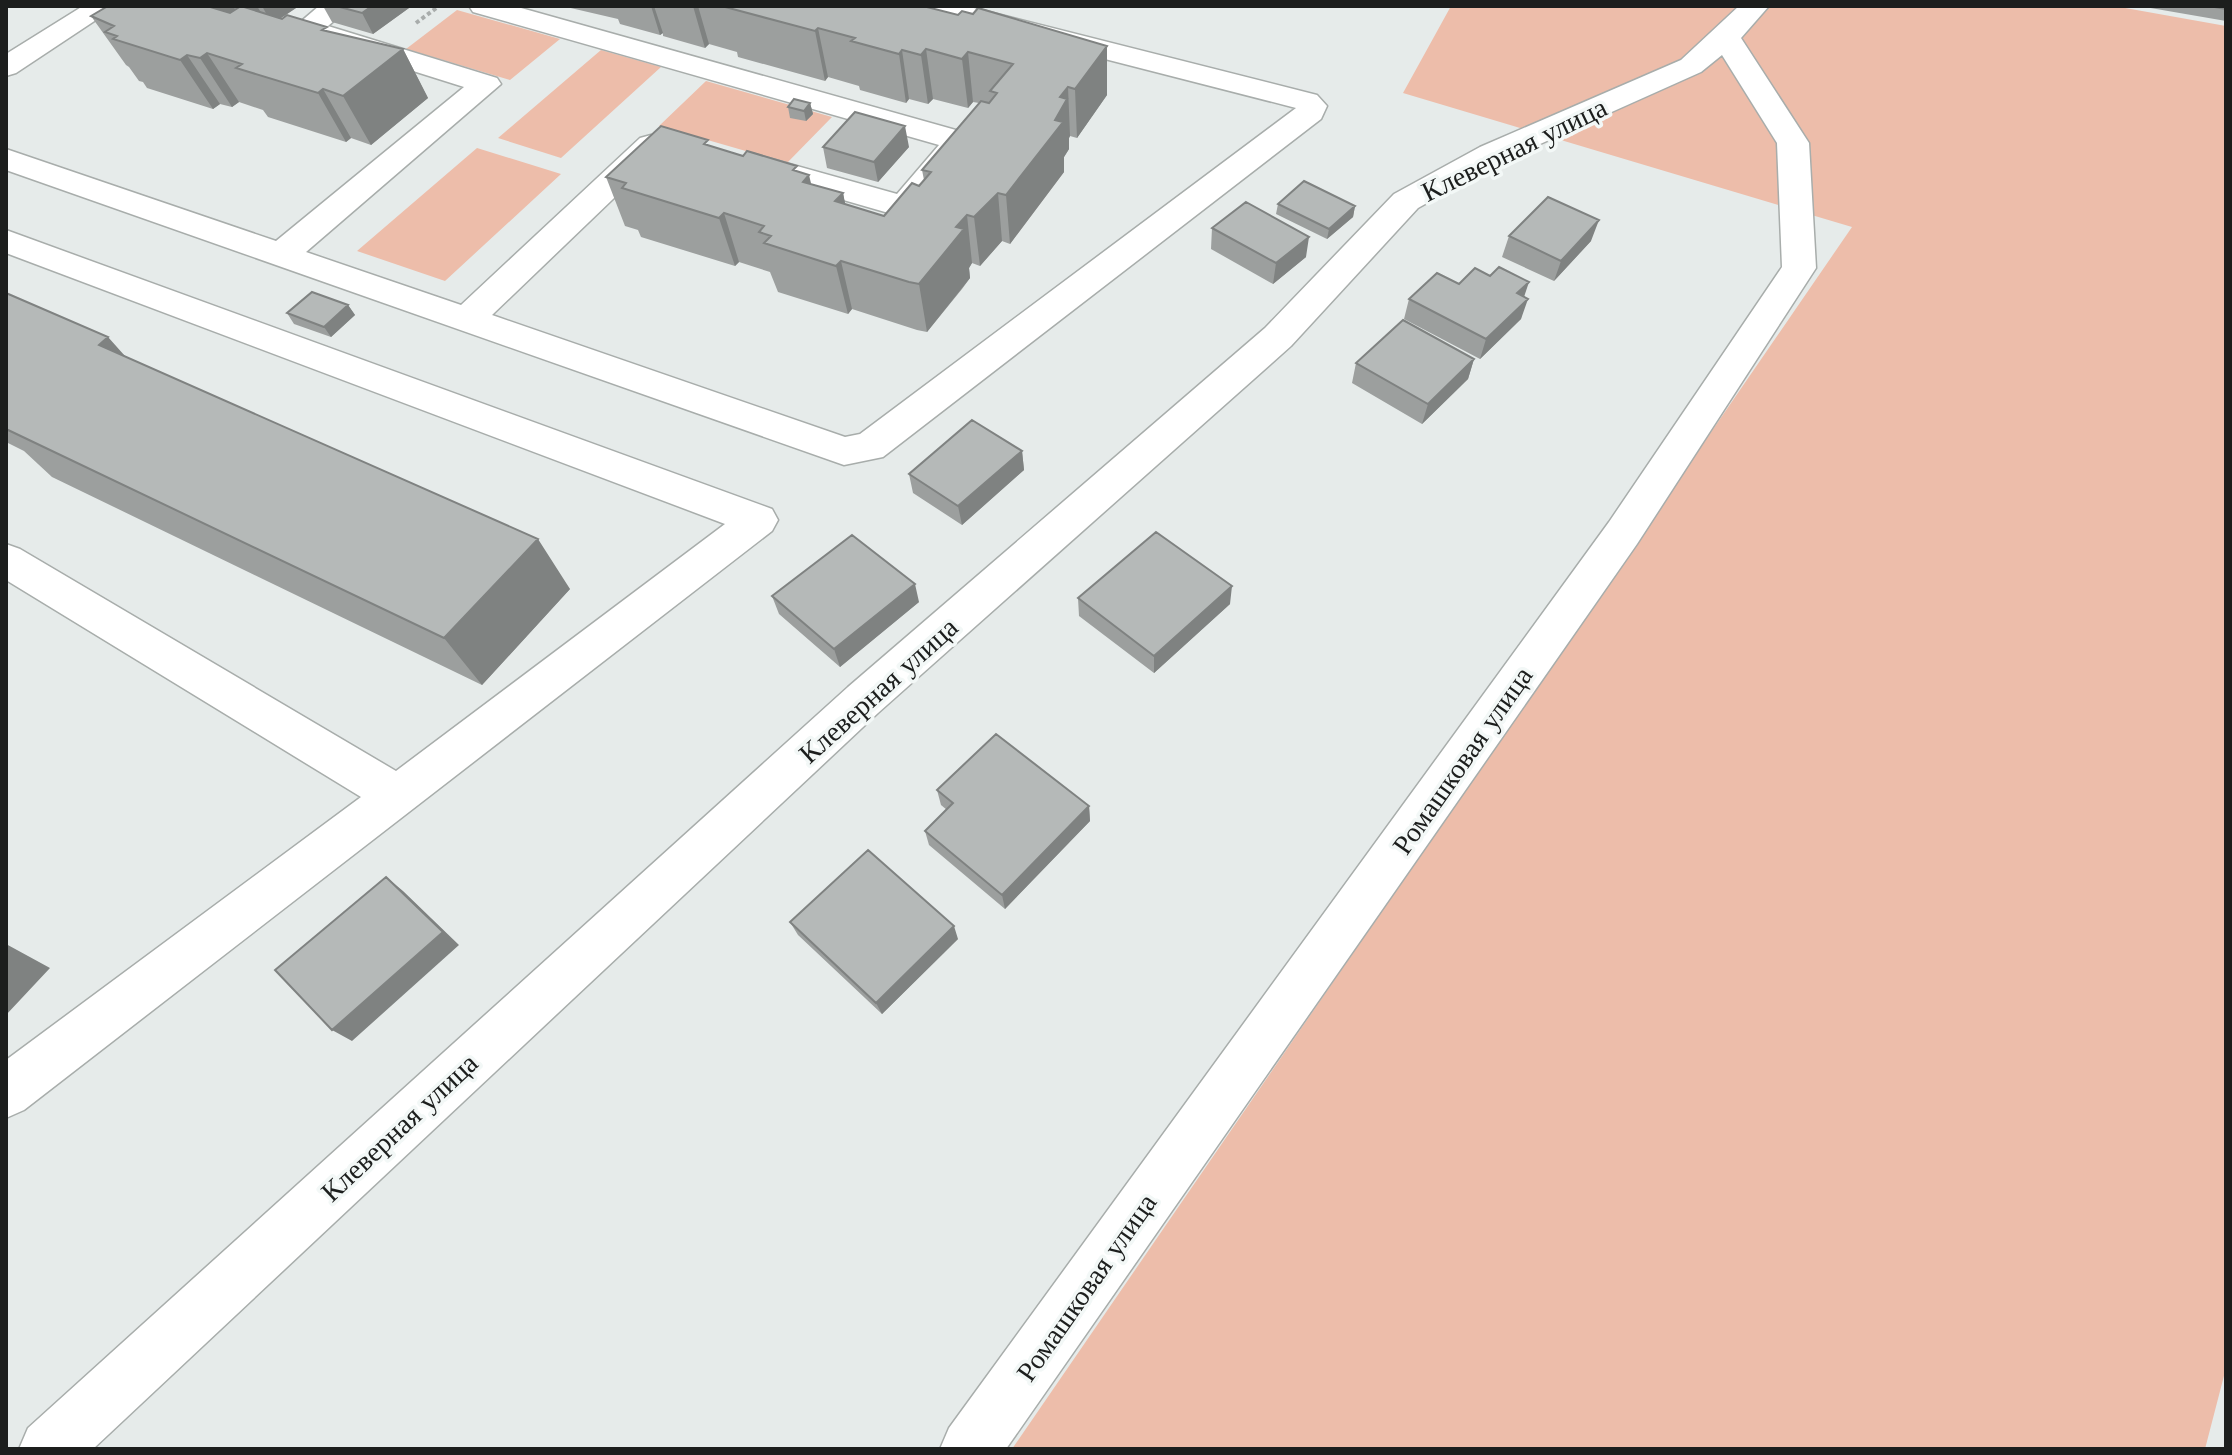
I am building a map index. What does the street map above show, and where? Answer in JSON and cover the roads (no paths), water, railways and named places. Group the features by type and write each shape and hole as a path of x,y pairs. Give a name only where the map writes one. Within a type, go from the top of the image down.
{"street":[{"path":"6,67 103,6"},
{"path":"280,256 486,84 312,30 312,24 337,6"},
{"path":"483,6 959,141 904,207 724,155"},
{"path":"6,159 844,451 857,452 870,447 1310,112 1312,106 1306,101 932,6"},
{"name":"Клеверная улица","path":"49,1449 863,700 1278,337 1406,201 1491,154 1691,66 1740,22"},
{"name":"Ромашковая улица","path":"970,1449 1623,533 1799,268 1793,143 1740,22"},
{"path":"467,319 653,142 669,138 683,143"},
{"path":"6,241 758,520 6,1092"},
{"path":"6,560 398,796"}]}
